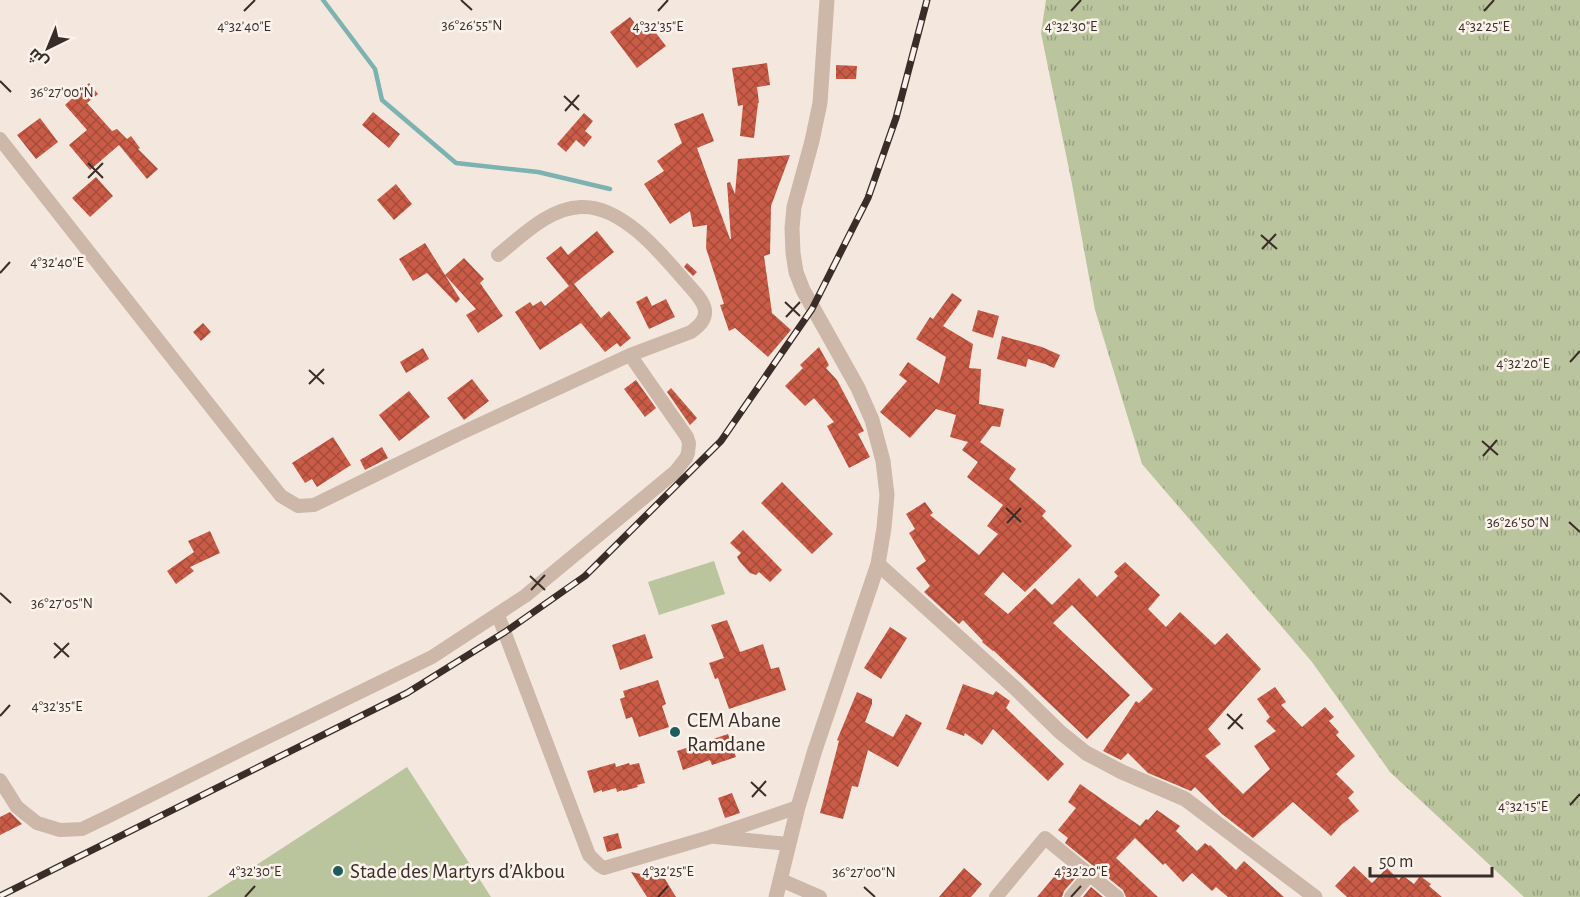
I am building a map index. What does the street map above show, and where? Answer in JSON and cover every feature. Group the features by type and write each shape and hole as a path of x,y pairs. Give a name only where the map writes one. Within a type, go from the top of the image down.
{"street":[{"path":"776,897 798,807 815,750 878,564 887,495 883,461 872,420 858,388 803,290 792,253 794,207 820,103 827,0"},
{"path":"0,139 281,496 298,506 314,505 630,355 691,332 700,325 705,317 705,307 698,296 644,236 628,224 594,208 581,207 564,210 534,226 498,255"},
{"path":"0,780 17,807 37,823 60,830 82,829 432,657 498,615 525,596 643,499 675,472 686,458 689,443 687,436 630,355"},
{"path":"878,564 1060,732 1086,753 1122,772 1185,799 1315,897"},
{"path":"498,615 589,855 599,865 604,868 710,837 798,807"},
{"path":"710,837 789,844"},
{"path":"996,897 1045,838 1117,897"},
{"path":"1071,897 1090,874"},
{"path":"781,880 820,897"}],"green space":[{"path":"1046,0 1580,0 1580,897 1524,897 1390,772 1312,662 1142,464 1095,310 1041,33"},
{"path":"714,561 725,594 659,615 648,582"},
{"path":"407,767 491,897 207,897"}],"building":[{"path":"630,17 641,31 649,24 666,46 637,68 610,32"},
{"path":"767,63 770,85 757,87 759,103 754,138 740,136 743,105 738,106 732,68"},
{"path":"836,65 857,66 856,79 836,79"},
{"path":"89,83 98,94 87,103 112,131 117,129 127,139 131,136 140,148 138,149 158,169 147,179 119,145 90,170 69,145 87,130 65,105"},
{"path":"373,112 400,134 389,148 362,125"},
{"path":"584,113 593,121 585,131 592,137 584,147 576,140 566,152 557,144"},
{"path":"703,113 714,141 697,148 730,239 727,183 730,182 735,194 738,159 790,155 771,206 770,254 764,256 772,313 791,330 768,357 735,328 729,331 720,305 724,304 706,248 707,225 693,227 690,211 670,224 644,184 664,171 657,161 682,143 674,124"},
{"path":"40,118 58,142 36,159 17,135"},
{"path":"96,177 113,196 90,217 72,198"},
{"path":"396,184 412,204 394,220 377,200"},
{"path":"597,231 614,252 574,284 601,318 609,311 631,338 620,347 617,343 605,352 581,323 540,350 515,312 530,302 533,306 541,301 545,306 569,286 546,258 561,246 568,255"},
{"path":"425,243 460,299 456,303 427,273 413,281 399,259"},
{"path":"464,258 484,279 480,283 503,316 478,333 466,315 476,309 445,275"},
{"path":"687,263 697,272 693,276 684,267"},
{"path":"952,293 962,300 943,326 973,344 969,368 981,369 979,404 1004,409 1000,427 992,426 980,442 1016,469 1009,479 1046,511 1042,516 1072,546 1025,592 1003,572 984,594 1008,614 1035,588 1052,605 1079,578 1097,597 1118,576 1114,572 1125,562 1160,595 1148,609 1166,627 1180,612 1215,645 1227,633 1261,669 1208,729 1221,744 1205,756 1243,794 1270,769 1254,746 1276,731 1266,721 1270,717 1257,699 1275,687 1286,702 1281,705 1302,727 1325,707 1334,717 1329,721 1339,732 1336,735 1355,756 1336,774 1354,792 1348,798 1359,811 1331,836 1293,802 1253,838 1222,814 1195,787 1191,791 1148,773 1128,753 1121,760 1103,751 1136,701 1139,703 1153,689 1072,605 1053,623 1130,695 1087,739 982,642 963,620 959,624 924,592 930,586 916,568 926,561 909,533 915,529 906,514 925,502 933,513 930,515 979,555 998,534 987,526 1003,505 967,477 978,462 962,450 968,442 950,437 956,415 936,409 910,438 880,412 907,381 899,375 908,362 939,384 946,357 916,339 930,317 933,319"},
{"path":"647,296 652,306 666,299 675,317 649,329 636,302"},
{"path":"978,310 999,316 993,338 972,331"},
{"path":"203,323 211,332 201,341 193,332"},
{"path":"1002,336 1042,347 1060,355 1054,368 1028,359 1026,367 997,359"},
{"path":"819,347 829,365 826,368 837,380 864,431 858,434 870,457 849,468 827,426 834,422 814,398 805,406 785,386 803,368 800,365"},
{"path":"423,348 429,359 406,373 400,362"},
{"path":"472,379 489,401 464,420 447,398"},
{"path":"636,380 656,408 645,417 624,389"},
{"path":"671,388 697,418 690,425 667,392"},
{"path":"409,391 430,417 399,441 379,415"},
{"path":"333,437 351,465 317,487 312,479 305,483 292,463"},
{"path":"382,447 388,458 365,470 360,460"},
{"path":"782,482 833,534 812,554 761,503"},
{"path":"743,530 782,570 770,582 759,572 756,575 750,573 737,557 741,553 730,543"},
{"path":"210,531 220,553 190,567 194,571 176,584 167,571 194,552 188,541"},
{"path":"727,620 740,652 763,644 771,669 779,667 786,690 729,709 718,678 715,679 709,663 724,658 711,625"},
{"path":"890,627 907,638 881,679 864,668"},
{"path":"645,634 653,658 620,670 612,645"},
{"path":"658,680 666,704 662,706 669,727 639,737 632,717 626,719 620,699 625,697 623,691"},
{"path":"963,684 993,695 996,691 1010,701 1006,708 1064,764 1048,781 993,729 982,745 965,733 964,736 946,729"},
{"path":"857,692 872,699 865,722 893,737 906,714 922,723 898,767 868,750 858,787 852,786 843,819 820,813 839,741 837,740"},
{"path":"728,734 736,757 712,765 710,760 683,770 677,751"},
{"path":"615,763 616,767 639,763 645,783 623,791 617,792 616,788 594,793 587,771"},
{"path":"1080,784 1140,826 1157,810 1180,826 1176,831 1197,851 1205,843 1210,845 1236,870 1244,861 1284,897 1228,897 1216,887 1212,891 1192,873 1183,882 1165,863 1163,865 1135,838 1116,858 1158,897 1126,897 1123,890 1065,843 1068,838 1058,830 1076,808 1068,802"},
{"path":"732,793 740,813 725,818 718,798"},
{"path":"10,812 22,824 0,835 0,817"},
{"path":"618,833 622,848 607,852 603,837"},
{"path":"1064,865 1077,876 1064,891 1062,897 1037,897"},
{"path":"1354,866 1372,883 1387,868 1399,880 1402,875 1414,884 1420,876 1431,884 1429,886 1442,897 1347,897 1335,886"},
{"path":"964,868 982,884 971,897 939,897"},
{"path":"631,872 665,879 676,897 647,897"},
{"path":"1091,887 1103,897 1083,897"}],"waterway":[{"path":"323,0 375,69 382,100 456,163 538,172 610,189"}],"railway":[{"path":"0,896 407,693 505,632 585,576 721,441 812,309 868,198 896,118 927,0"}],"place":[{"name":"CEM Abane Ramdane","path":"675,732"},
{"name":"Stade des Martyrs d’Akbou","path":"338,871"}]}
